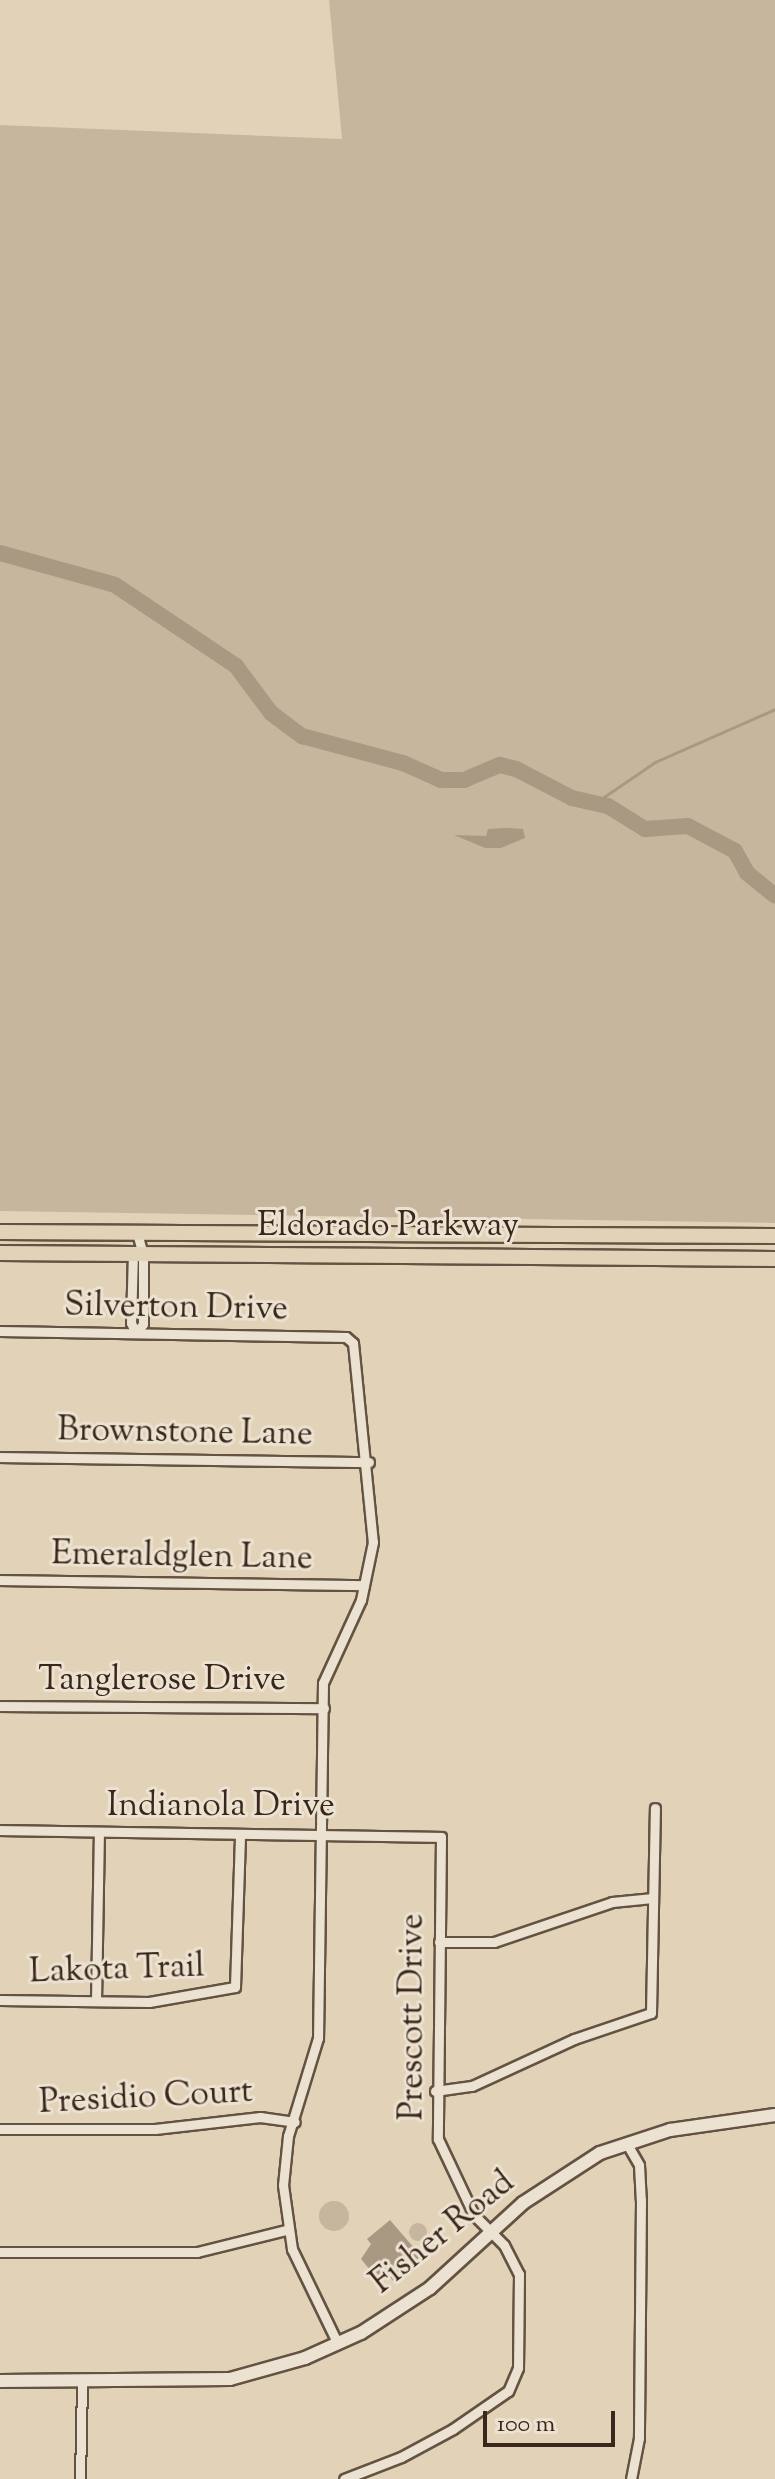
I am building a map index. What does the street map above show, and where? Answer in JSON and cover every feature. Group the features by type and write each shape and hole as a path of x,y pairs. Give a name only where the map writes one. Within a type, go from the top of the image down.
{"main road":[{"name":"Eldorado Parkway","path":"0,1232 775,1236"},
{"path":"517,1235 517,1258"},
{"path":"702,1235 702,1259"},
{"name":"Eldorado Parkway","path":"0,1253 775,1259"}],"street":[{"path":"136,1333 131,1323 138,1255 137,1233"},
{"name":"Silverton Drive","path":"0,1331 350,1339 369,1462"},
{"name":"Brownstone Lane","path":"0,1457 369,1462"},
{"path":"337,2342 286,2230 284,2159 318,2038 325,1672 364,1585 373,1542 369,1462"},
{"name":"Emeraldglen Lane","path":"0,1580 364,1585"},
{"name":"Tanglerose Drive","path":"0,1706 324,1708"},
{"path":"435,2091 472,2086 574,2039 651,2013 655,1808"},
{"name":"Indianola Drive","path":"0,1830 441,1837"},
{"path":"96,2001 99,1832"},
{"name":"Lakota Trail","path":"0,2000 149,2002 235,1987 240,1835"},
{"name":"Prescott Drive","path":"344,2479 431,2443 508,2391 518,2368 522,2291 513,2258 474,2215 448,2166 438,2139 435,2091 441,1837"},
{"path":"439,1942 494,1942 612,1902 653,1898"},
{"name":"Fisher Road","path":"0,2381 230,2379 305,2358 361,2333 430,2288 491,2231 576,2166 627,2144 711,2121 775,2115"},
{"name":"Presidio Court","path":"0,2129 155,2129 260,2117 295,2122"},
{"path":"627,2144 639,2165 641,2200 639,2438 631,2479"},
{"path":"0,2252 197,2252 286,2230"},
{"path":"80,2479 82,2382"}],"shaded area":[{"path":"329,0 775,0 775,1223 0,1211 0,125 342,139"},
{"path":"488,829 523,829 525,838 501,848 485,848 454,835 486,836"},
{"path":"334,2201 340,2202 348,2210 348,2222 340,2230 334,2231 328,2230 320,2222 319,2216 320,2210 328,2202"},
{"path":"390,2220 421,2256 393,2281 389,2276 379,2281 361,2259 371,2244 367,2239"},
{"path":"414,2223 422,2223 427,2232 425,2239 414,2241 409,2236 409,2228"}],"waterway":[{"path":"0,553 115,585 236,666 271,713 302,736 403,763 441,780 464,780 500,765 516,769 572,798 608,806 645,829 688,826 735,851 747,873 775,896"},
{"path":"595,803 655,762 775,709"}]}
